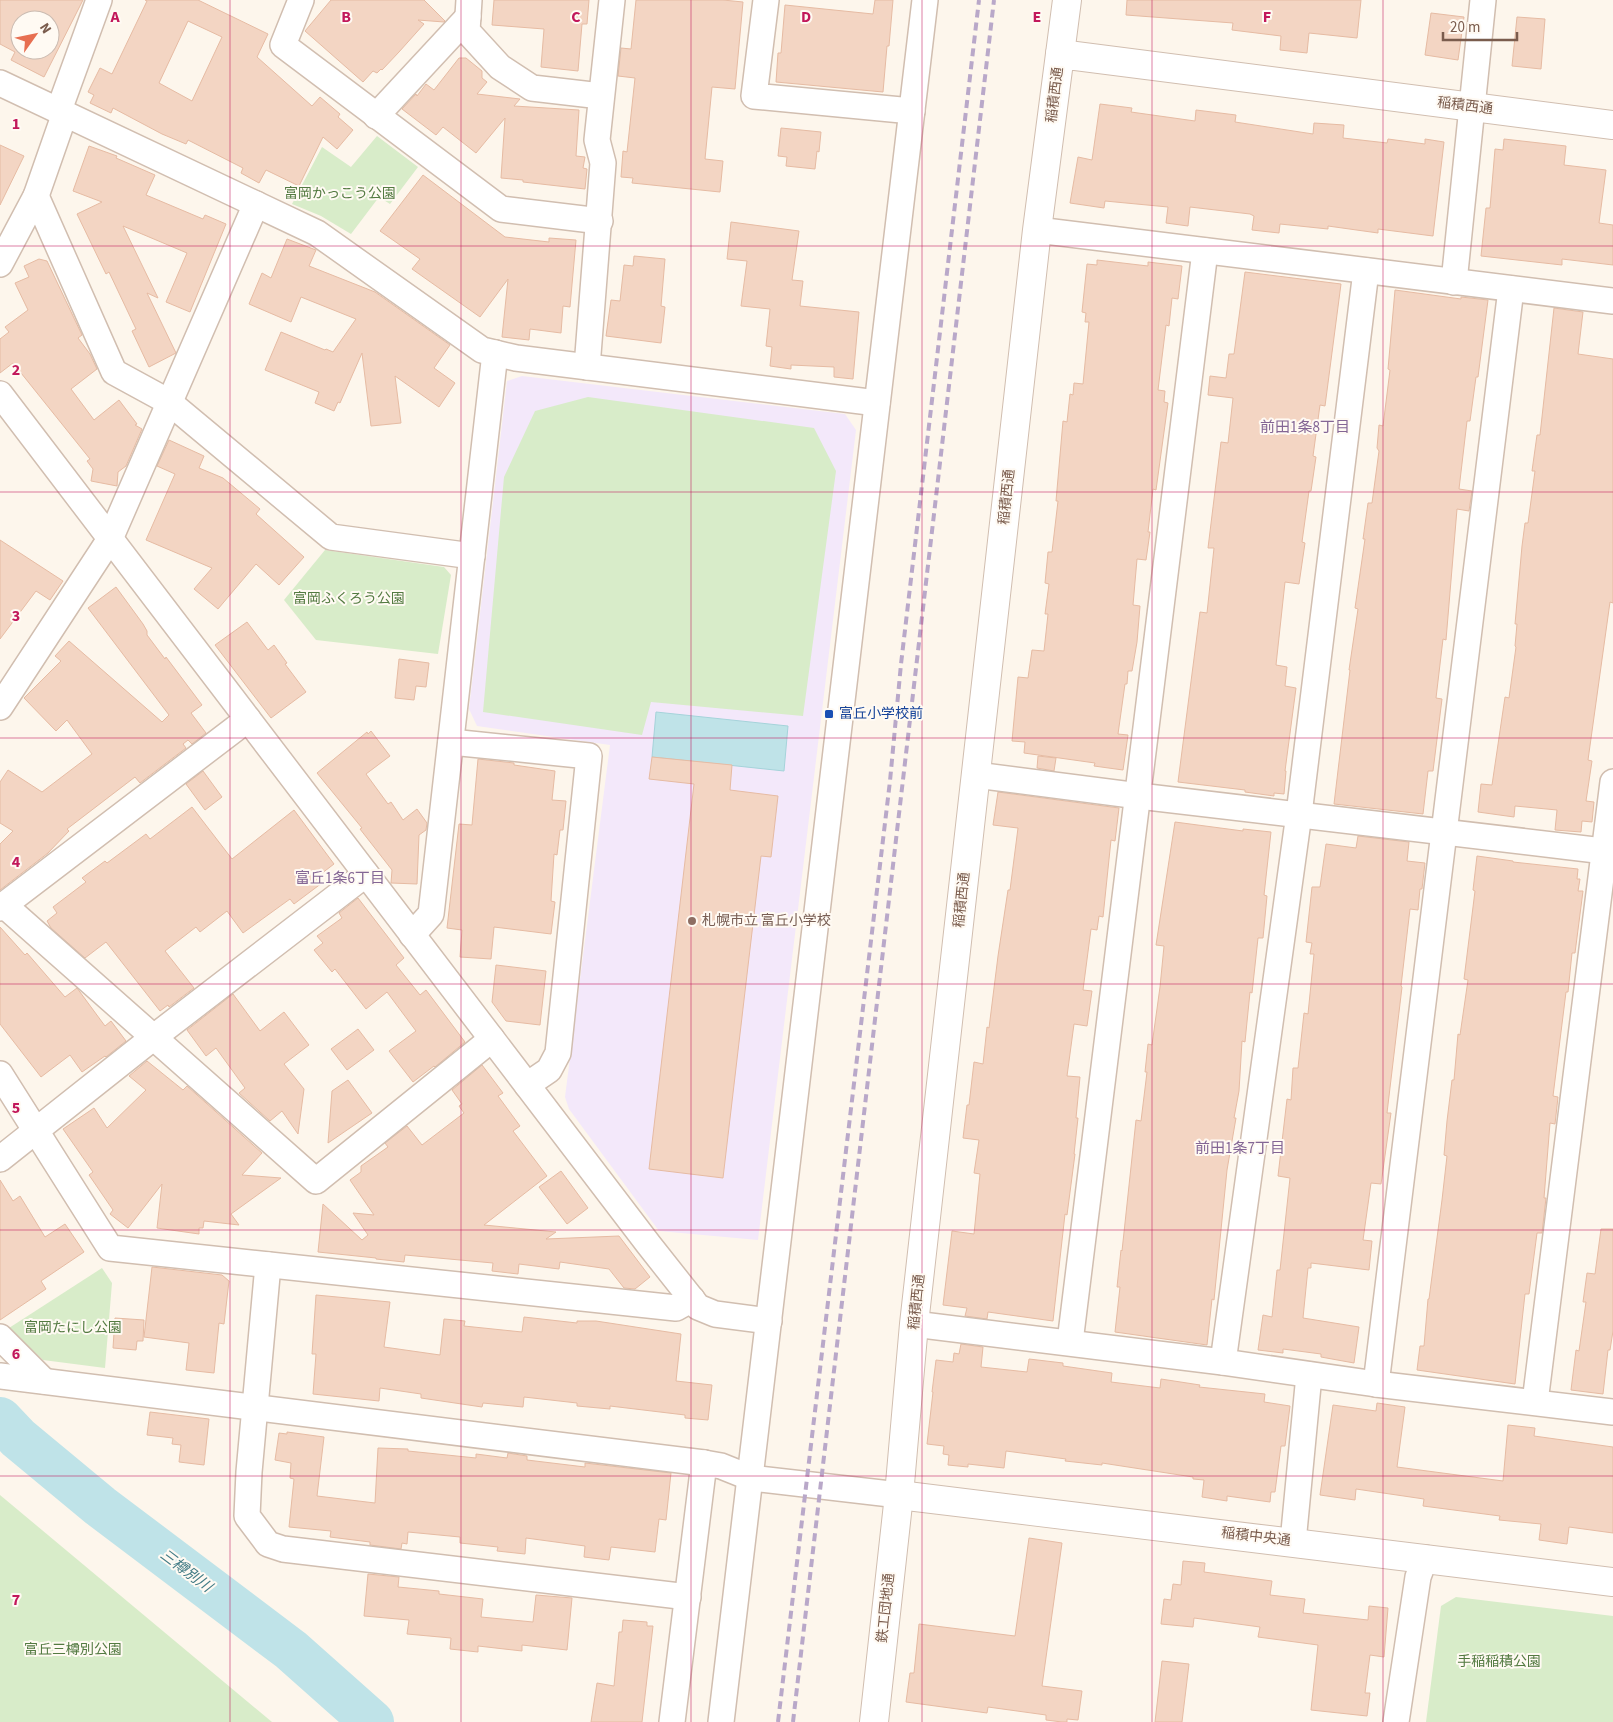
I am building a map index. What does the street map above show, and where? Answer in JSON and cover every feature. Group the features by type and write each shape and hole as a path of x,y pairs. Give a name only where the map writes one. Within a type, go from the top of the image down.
{"street":[{"path":"0,264 36,196 99,0"},
{"path":"301,0 283,45 500,209 600,220"},
{"path":"587,367 604,163 597,140 612,0"},
{"path":"766,0 754,96 912,111"},
{"path":"721,1722 925,0"},
{"path":"1060,54 1067,0"},
{"path":"1454,282 1483,0"},
{"path":"376,116 468,8"},
{"path":"468,8 466,31 500,68 532,88 602,96"},
{"name":"稲積西通","path":"899,1495 914,1324 1038,230 1060,54 1613,125"},
{"path":"0,83 317,233 482,350 516,358 877,403"},
{"path":"36,196 114,372 169,402 331,537 472,556"},
{"path":"0,707 110,538 256,204"},
{"path":"1038,230 1613,301"},
{"path":"1070,1342 1205,251"},
{"path":"1223,1362 1300,814 1366,271"},
{"path":"1376,1384 1511,289"},
{"path":"412,935 431,914 495,353"},
{"path":"0,394 527,1086 692,1299 698,1306 715,1314 768,1321"},
{"path":"248,719 2,906 316,1180 492,1039"},
{"path":"451,742 589,756 558,1053 549,1070 527,1086"},
{"path":"976,775 1609,852"},
{"path":"1535,1402 1609,852 1613,782"},
{"path":"0,1159 154,1037 366,874"},
{"path":"0,1074 110,1248 676,1308 692,1299"},
{"path":"268,1265 254,1408 247,1516 268,1544 283,1550 688,1597"},
{"path":"914,1324 1070,1342 1376,1384 1613,1412"},
{"path":"0,1337 22,1378 704,1463 721,1466 750,1478 899,1495"},
{"path":"1293,1542 1309,1375"},
{"path":"672,1722 704,1463"},
{"name":"稲積中央通","path":"899,1495 1613,1582"},
{"name":"鉄工団地通","path":"874,1722 899,1495"},
{"path":"1396,1722 1418,1577 1425,1558"}],"shaded area":[{"name":"札幌市立 富丘小学校","path":"522,376 845,414 856,430 758,1240 659,1231 569,1109 565,1097 610,745 477,726 469,709 507,381"}],"green space":[{"name":"富岡かっこう公園","path":"377,136 418,167 390,204 379,197 351,234 321,216 292,204 322,147 351,167"},
{"path":"588,397 814,428 836,471 803,716 651,702 642,735 483,712 504,477 535,411"},
{"name":"富岡ふくろう公園","path":"325,550 444,567 451,575 438,654 316,640 284,600"},
{"name":"富岡たにし公園","path":"102,1268 112,1283 105,1368 43,1360 9,1328"},
{"name":"富丘三樽別公園","path":"0,1495 272,1722 0,1722"},
{"name":"手稲稲積公園","path":"1456,1597 1613,1616 1613,1722 1426,1722 1441,1606"}],"water":[{"path":"656,712 788,726 784,771 652,757"}],"building":[{"path":"0,0 83,0 60,45 60,10 10,10 10,49 0,44"},
{"path":"145,0 198,0 268,34 257,57 312,106 320,97 340,114 338,117 353,130 337,149 323,137 299,186 266,170 259,183 241,173 243,168 188,140 186,144 162,134 113,108 111,113 90,103 94,95 88,92 100,68 112,74 147,1","holes":["188,21 222,37 192,101 159,83"]},
{"path":"331,0 424,0 445,21 418,20 424,24 382,70 377,73 373,71 363,82 305,31"},
{"path":"494,0 589,0 587,24 582,24 578,71 541,67 544,29 492,25"},
{"path":"636,0 723,0 743,2 735,89 712,87 705,159 723,161 720,192 632,183 633,178 621,177 623,151 627,152 635,78 618,76 621,48 631,49"},
{"path":"875,0 893,0 883,92 776,82 778,53 781,53 785,5 873,14"},
{"path":"1127,0 1361,0 1357,38 1309,33 1307,53 1280,50 1281,36 1232,30 1233,23 1126,15"},
{"path":"1431,13 1464,17 1458,60 1425,55"},
{"path":"1517,17 1545,19 1541,69 1512,66"},
{"path":"459,58 466,58 482,71 482,78 487,82 477,94 520,99 514,106 579,110 576,156 585,157 583,168 587,169 585,189 501,178 505,118 476,153 443,127 436,135 402,109 416,94 417,96 426,84 434,90"},
{"path":"11,60 53,60 44,77"},
{"path":"1100,104 1132,108 1131,112 1195,121 1196,110 1236,115 1235,122 1313,134 1314,123 1344,125 1343,138 1387,143 1388,139 1425,144 1425,139 1444,142 1433,236 1378,229 1378,233 1328,226 1328,229 1280,224 1279,233 1252,230 1254,216 1250,214 1190,207 1188,226 1166,223 1168,207 1105,201 1104,208 1070,203 1078,157 1092,160"},
{"path":"781,128 821,132 815,169 786,166 787,157 778,156"},
{"path":"1504,139 1566,146 1564,165 1606,170 1599,223 1613,225 1613,265 1562,259 1562,265 1481,256 1486,208 1490,208 1495,149 1503,150"},
{"path":"0,145 24,156 0,205"},
{"path":"89,146 117,156 116,158 155,175 146,195 203,219 205,215 226,224 190,312 166,302 187,253 123,226 158,298 147,293 176,353 149,367 132,331 136,329 109,272 106,274 77,214 102,202 73,191"},
{"path":"423,175 505,237 549,242 549,238 576,240 570,307 563,306 561,333 530,329 529,340 502,337 508,279 480,317 412,269 420,259 380,231"},
{"path":"731,222 799,231 792,280 803,281 800,306 859,312 853,379 834,377 834,367 791,365 791,369 770,366 772,347 766,346 770,309 741,306 747,261 727,259"},
{"path":"287,239 316,250 309,266 375,292 450,345 434,368 455,383 439,407 395,376 401,423 371,426 362,353 340,403 338,402 334,411 315,403 319,392 265,370 281,332 333,352 356,319 301,297 291,322 249,304 262,273 271,278"},
{"path":"634,256 665,259 661,306 665,307 661,343 606,336 611,300 620,301 624,265 633,266"},
{"path":"39,259 47,261 82,335 78,338 90,354 97,369 71,389 94,420 119,400 137,424 135,425 142,429 126,466 118,472 117,486 91,481 93,469 87,461 90,459 13,363 0,373 0,339 9,332 5,327 28,310 15,283 29,277 24,266"},
{"path":"1097,260 1148,266 1148,262 1182,266 1178,299 1172,298 1169,326 1166,325 1158,390 1165,391 1164,402 1168,403 1156,490 1153,489 1146,560 1137,559 1133,605 1140,606 1137,642 1132,671 1128,671 1127,684 1125,684 1118,734 1128,735 1123,770 1094,766 1095,763 1024,753 1025,742 1012,741 1018,677 1028,678 1032,650 1044,651 1048,614 1045,614 1049,584 1045,583 1048,552 1052,552 1058,501 1056,501 1063,421 1067,422 1070,394 1073,395 1074,383 1083,384 1089,322 1085,322 1086,313 1082,312 1087,264 1097,265"},
{"path":"1245,272 1341,284 1325,406 1320,405 1313,456 1316,457 1302,542 1305,543 1299,584 1285,582 1276,665 1287,667 1285,686 1296,688 1285,771 1284,794 1274,793 1274,796 1245,792 1245,790 1178,782 1200,612 1207,613 1214,548 1208,548 1221,442 1228,443 1233,398 1208,395 1210,376 1226,378 1229,354 1234,354"},
{"path":"1395,290 1461,299 1461,297 1488,300 1478,377 1476,377 1470,421 1467,421 1459,489 1472,491 1469,511 1457,509 1446,640 1443,639 1436,698 1442,699 1433,771 1428,771 1423,814 1334,804 1358,609 1355,608 1365,539 1363,539 1368,503 1372,503 1379,451 1377,448 1379,425 1383,426 1390,370 1388,369"},
{"path":"1554,308 1583,312 1578,354 1613,359 1613,603 1610,602 1588,760 1592,761 1586,801 1594,802 1592,822 1582,821 1581,832 1555,830 1557,810 1515,806 1514,817 1478,812 1481,784 1492,785 1505,697 1509,698 1516,647 1517,624 1515,624 1522,546 1525,523 1528,523 1535,471 1532,471 1537,435 1540,435"},
{"path":"169,440 204,456 199,468 223,478 260,509 256,514 304,557 279,585 256,564 218,609 194,589 212,568 146,540 175,474 157,466"},
{"path":"0,540 63,581 50,600 36,591 0,639"},
{"path":"116,587 143,624 147,635 202,705 191,713 206,733 192,744 188,740 183,744 186,748 140,783 135,777 67,829 69,831 48,853 0,890 0,844 13,831 0,823 0,782 8,770 42,792 92,754 67,720 56,731 24,698 61,661 55,656 69,641 162,722 169,715 88,608"},
{"path":"247,622 268,650 274,645 287,663 285,664 306,692 271,718 215,645"},
{"path":"399,659 429,663 426,687 416,686 414,700 395,698"},
{"path":"371,731 390,756 366,774 388,804 391,802 403,820 417,809 427,823 426,830 419,835 417,884 391,883 392,870 360,829 362,828 317,773 367,732 368,734"},
{"path":"1038,756 1056,758 1054,771 1037,768"},
{"path":"652,757 732,765 730,790 778,796 771,857 761,856 723,1178 649,1169 694,784 649,779"},
{"path":"478,759 514,763 514,765 555,771 552,800 566,801 563,830 560,830 557,855 554,854 551,901 555,902 551,934 494,927 491,959 460,957 462,930 447,928 459,824 472,825"},
{"path":"203,771 222,797 205,810 186,784"},
{"path":"998,792 1119,808 1115,841 1111,840 1103,917 1099,916 1097,930 1091,929 1083,990 1092,991 1087,1026 1074,1024 1067,1076 1080,1077 1076,1118 1078,1118 1053,1321 988,1312 987,1319 965,1316 967,1308 943,1305 952,1231 974,1234 980,1174 974,1173 979,1140 963,1138 974,1062 983,1064 1018,828 993,825"},
{"path":"192,807 232,859 294,810 334,864 317,877 322,883 294,904 290,899 243,933 227,911 200,932 196,927 165,951 194,988 169,1007 168,1005 160,1011 106,942 85,958 51,928 47,921 57,913 53,907 86,882 82,878 105,861 107,863 146,834 150,839"},
{"path":"1175,822 1243,831 1243,829 1271,832 1264,895 1267,896 1263,938 1258,938 1245,1042 1242,1041 1239,1091 1234,1118 1236,1118 1227,1170 1214,1300 1212,1299 1207,1345 1115,1332 1120,1287 1117,1287 1136,1120 1141,1121 1147,1072 1145,1072 1148,1044 1152,1045 1160,987 1164,946 1156,945"},
{"path":"1358,836 1409,842 1407,861 1425,863 1418,910 1410,909 1387,1113 1391,1113 1381,1184 1371,1183 1363,1240 1372,1241 1369,1270 1311,1263 1311,1268 1308,1268 1303,1318 1359,1327 1354,1363 1321,1357 1321,1354 1283,1349 1283,1353 1258,1350 1263,1315 1272,1317 1277,1270 1280,1270 1290,1178 1278,1176 1287,1099 1291,1100 1293,1068 1298,1068 1304,1013 1308,1014 1314,954 1310,954 1312,943 1306,942 1312,887 1320,887 1326,844 1356,848"},
{"path":"1477,856 1578,869 1577,879 1580,879 1578,891 1583,891 1575,953 1572,953 1568,992 1566,992 1553,1096 1558,1097 1555,1124 1550,1123 1542,1233 1537,1233 1529,1294 1525,1294 1515,1384 1417,1370 1420,1346 1424,1346 1428,1299 1447,1156 1444,1155 1447,1121 1452,1080 1454,1080 1458,1034 1460,1035 1468,980 1464,979 1475,891 1473,890"},
{"path":"358,898 404,958 396,965 420,995 426,990 465,1042 435,1067 413,1082 389,1051 416,1031 387,992 366,1009 335,969 332,972 314,950 323,943 317,936 342,918 339,913"},
{"path":"0,927 25,955 27,953 65,997 77,988 105,1026 111,1021 126,1041 106,1057 82,1072 70,1055 41,1077 0,1024"},
{"path":"496,965 546,971 540,1025 506,1021 492,1002"},
{"path":"233,994 260,1031 284,1012 309,1045 284,1064 304,1089 298,1134 282,1111 270,1121 239,1093 245,1088 216,1048 206,1056 187,1030"},
{"path":"358,1029 374,1050 347,1070 331,1049"},
{"path":"147,1061 183,1090 187,1086 262,1153 242,1175 281,1178 231,1214 239,1225 204,1221 203,1228 199,1228 199,1234 157,1228 162,1184 128,1228 110,1214 113,1210 89,1175 93,1172 63,1129 94,1108 107,1128 146,1090 129,1076"},
{"path":"482,1065 503,1093 498,1096 520,1126 513,1131 547,1176 484,1225 556,1232 546,1239 619,1236 650,1277 635,1289 624,1288 609,1269 560,1262 559,1269 519,1264 518,1274 492,1271 493,1263 405,1255 404,1262 318,1252 323,1204 362,1240 368,1235 353,1213 374,1215 350,1180 361,1172 361,1166 388,1147 385,1143 407,1126 422,1145 464,1113 459,1106 462,1104 452,1090"},
{"path":"348,1080 372,1113 328,1143 332,1091"},
{"path":"561,1171 588,1208 567,1224 539,1187"},
{"path":"0,1180 13,1201 20,1196 45,1237 65,1224 84,1252 41,1281 46,1289 0,1320"},
{"path":"1601,1229 1613,1229 1613,1331 1610,1350 1608,1350 1603,1394 1571,1390 1576,1350 1579,1351 1586,1302 1583,1302 1587,1273 1595,1274"},
{"path":"152,1267 222,1275 229,1281 224,1324 219,1323 214,1373 186,1370 189,1343 144,1337"},
{"path":"316,1295 390,1302 384,1347 440,1355 444,1319 465,1321 464,1326 522,1332 524,1317 577,1323 577,1321 596,1321 681,1334 676,1381 712,1385 708,1420 685,1418 685,1415 610,1406 610,1409 577,1406 577,1403 524,1397 523,1407 483,1403 482,1407 421,1398 421,1394 380,1388 379,1401 313,1394 316,1354 312,1354"},
{"path":"115,1318 144,1320 143,1341 137,1341 136,1350 113,1348"},
{"path":"961,1344 983,1347 981,1367 1027,1372 1029,1359 1063,1363 1063,1366 1112,1373 1111,1382 1160,1388 1161,1379 1200,1385 1199,1387 1265,1394 1264,1402 1290,1406 1285,1446 1281,1446 1275,1492 1271,1492 1270,1502 1227,1496 1227,1501 1202,1497 1204,1480 1193,1479 1193,1477 1102,1463 1102,1465 1065,1461 1066,1459 1006,1451 1004,1468 968,1464 968,1467 948,1465 949,1455 943,1454 944,1446 927,1444 932,1392 936,1360 953,1362 954,1353 959,1354"},
{"path":"1377,1403 1405,1407 1397,1467 1503,1481 1508,1425 1535,1428 1534,1436 1613,1447 1613,1533 1569,1527 1567,1544 1539,1540 1541,1524 1499,1520 1500,1516 1423,1506 1424,1499 1356,1489 1355,1500 1320,1495 1333,1405 1376,1411"},
{"path":"150,1412 209,1419 204,1465 179,1462 181,1445 172,1444 173,1438 147,1435"},
{"path":"287,1432 324,1437 317,1496 375,1503 378,1448 408,1449 408,1451 476,1458 476,1454 507,1458 508,1453 527,1456 527,1460 585,1467 585,1463 671,1473 666,1520 659,1519 655,1552 611,1547 609,1560 584,1557 585,1546 526,1538 525,1554 497,1551 498,1547 460,1543 460,1537 408,1532 407,1544 402,1543 401,1549 370,1545 370,1542 330,1537 331,1531 289,1527 294,1479 290,1478 291,1463 275,1460 279,1433 287,1434"},
{"path":"1029,1538 1062,1543 1042,1686 1082,1691 1078,1720 1067,1719 1067,1722 1062,1722 1046,1720 1046,1715 988,1707 987,1713 906,1702 910,1673 914,1673 919,1624 1015,1636"},
{"path":"1183,1561 1205,1563 1204,1572 1272,1581 1270,1595 1305,1599 1303,1613 1368,1620 1369,1606 1388,1608 1384,1657 1370,1655 1365,1693 1370,1693 1367,1716 1311,1710 1318,1645 1258,1637 1260,1627 1194,1618 1193,1627 1161,1624 1164,1599 1171,1600 1173,1584 1181,1585"},
{"path":"368,1574 399,1577 398,1587 439,1591 439,1594 483,1599 481,1617 533,1622 536,1595 572,1598 567,1650 522,1645 522,1651 478,1646 478,1652 450,1649 451,1638 407,1634 409,1620 364,1616"},
{"path":"623,1620 647,1622 647,1626 653,1626 642,1722 591,1722 597,1683 614,1686 619,1632 622,1632"},
{"path":"1162,1661 1189,1664 1182,1722 1155,1722"}],"waterway":[{"name":"三樽別川","path":"0,1419 18,1438 100,1506 291,1650 372,1722"}],"railway":[{"path":"778,1722 890,781 901,664 979,0"},
{"path":"793,1722 994,0"}],"place":[{"name":"富丘小学校前","path":"829,714"},
{"name":"札幌市立 富丘小学校","path":"692,921"}],"district":[{"name":"前田1条8丁目","path":"1305,427"},
{"name":"富丘1条6丁目","path":"340,878"},
{"name":"前田1条7丁目","path":"1240,1148"}]}
